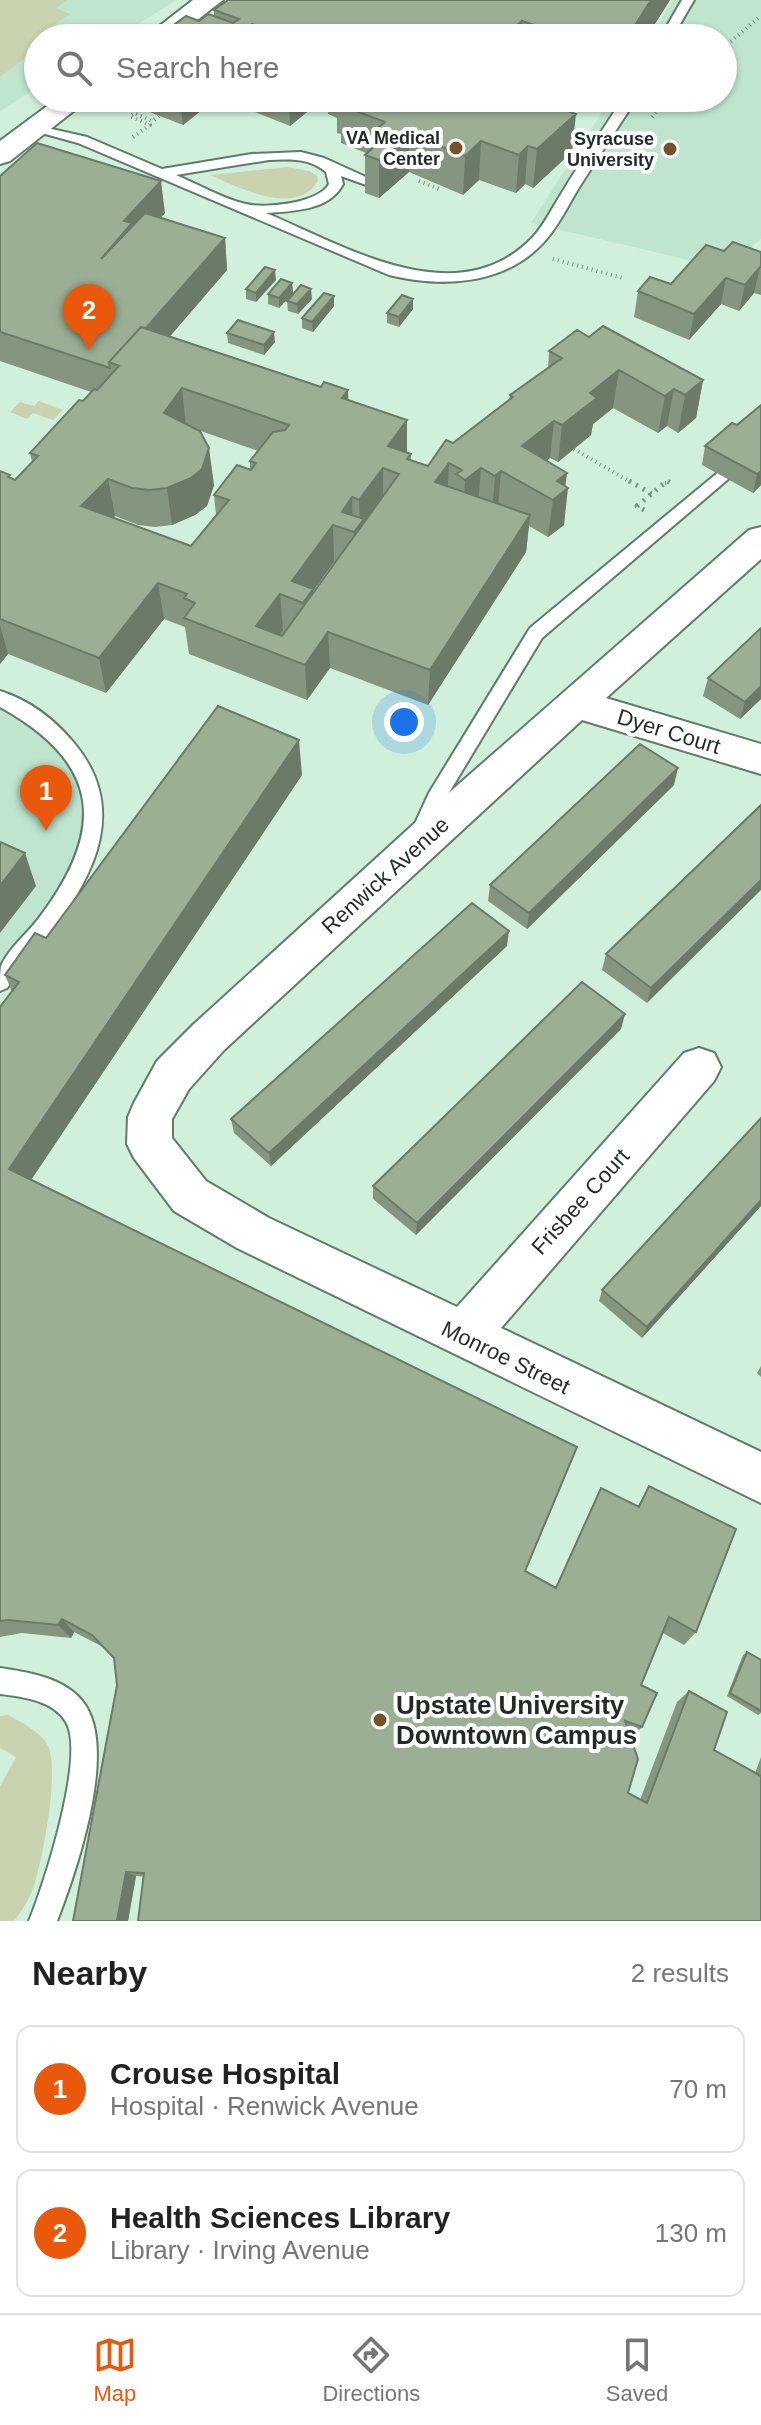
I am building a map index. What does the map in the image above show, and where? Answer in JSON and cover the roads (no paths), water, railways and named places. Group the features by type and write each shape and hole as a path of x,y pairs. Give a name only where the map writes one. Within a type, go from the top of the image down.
{"street":[{"path":"177,24 210,0"},
{"path":"0,155 57,112"},
{"path":"0,122 34,129"},
{"name":"Renwick Avenue","path":"253,1233 190,1196 150,1144 150,1117 173,1075 209,1037 410,851 761,539"},
{"name":"Dyer Court","path":"578,704 761,759"},
{"name":"Frisbee Court","path":"464,1336 507,1283 699,1067"},
{"name":"Monroe Street","path":"253,1233 761,1478"}],"lane":[{"path":"674,24 688,0"},
{"path":"34,129 82,140 394,272 410,276 456,277 492,271 509,263 538,240 621,112"},
{"path":"162,173 303,156 372,183"},
{"path":"247,209 317,202 327,197 336,181 329,166"},
{"path":"410,851 436,798 536,633 761,442"},
{"path":"0,698 51,729 86,771 94,812 92,849 73,888 0,982"},
{"path":"0,1681 29,1684 64,1701 81,1722 84,1757 67,1849 58,1885 43,1921"}],"place":[{"name":"VA Medical Center","path":"456,148"},
{"name":"Syracuse University","path":"670,149"},
{"name":"Health Sciences Library","path":"89,350"},
{"name":"Crouse Hospital","path":"46,831"},
{"name":"Upstate University Downtown Campus","path":"380,1720"}]}
